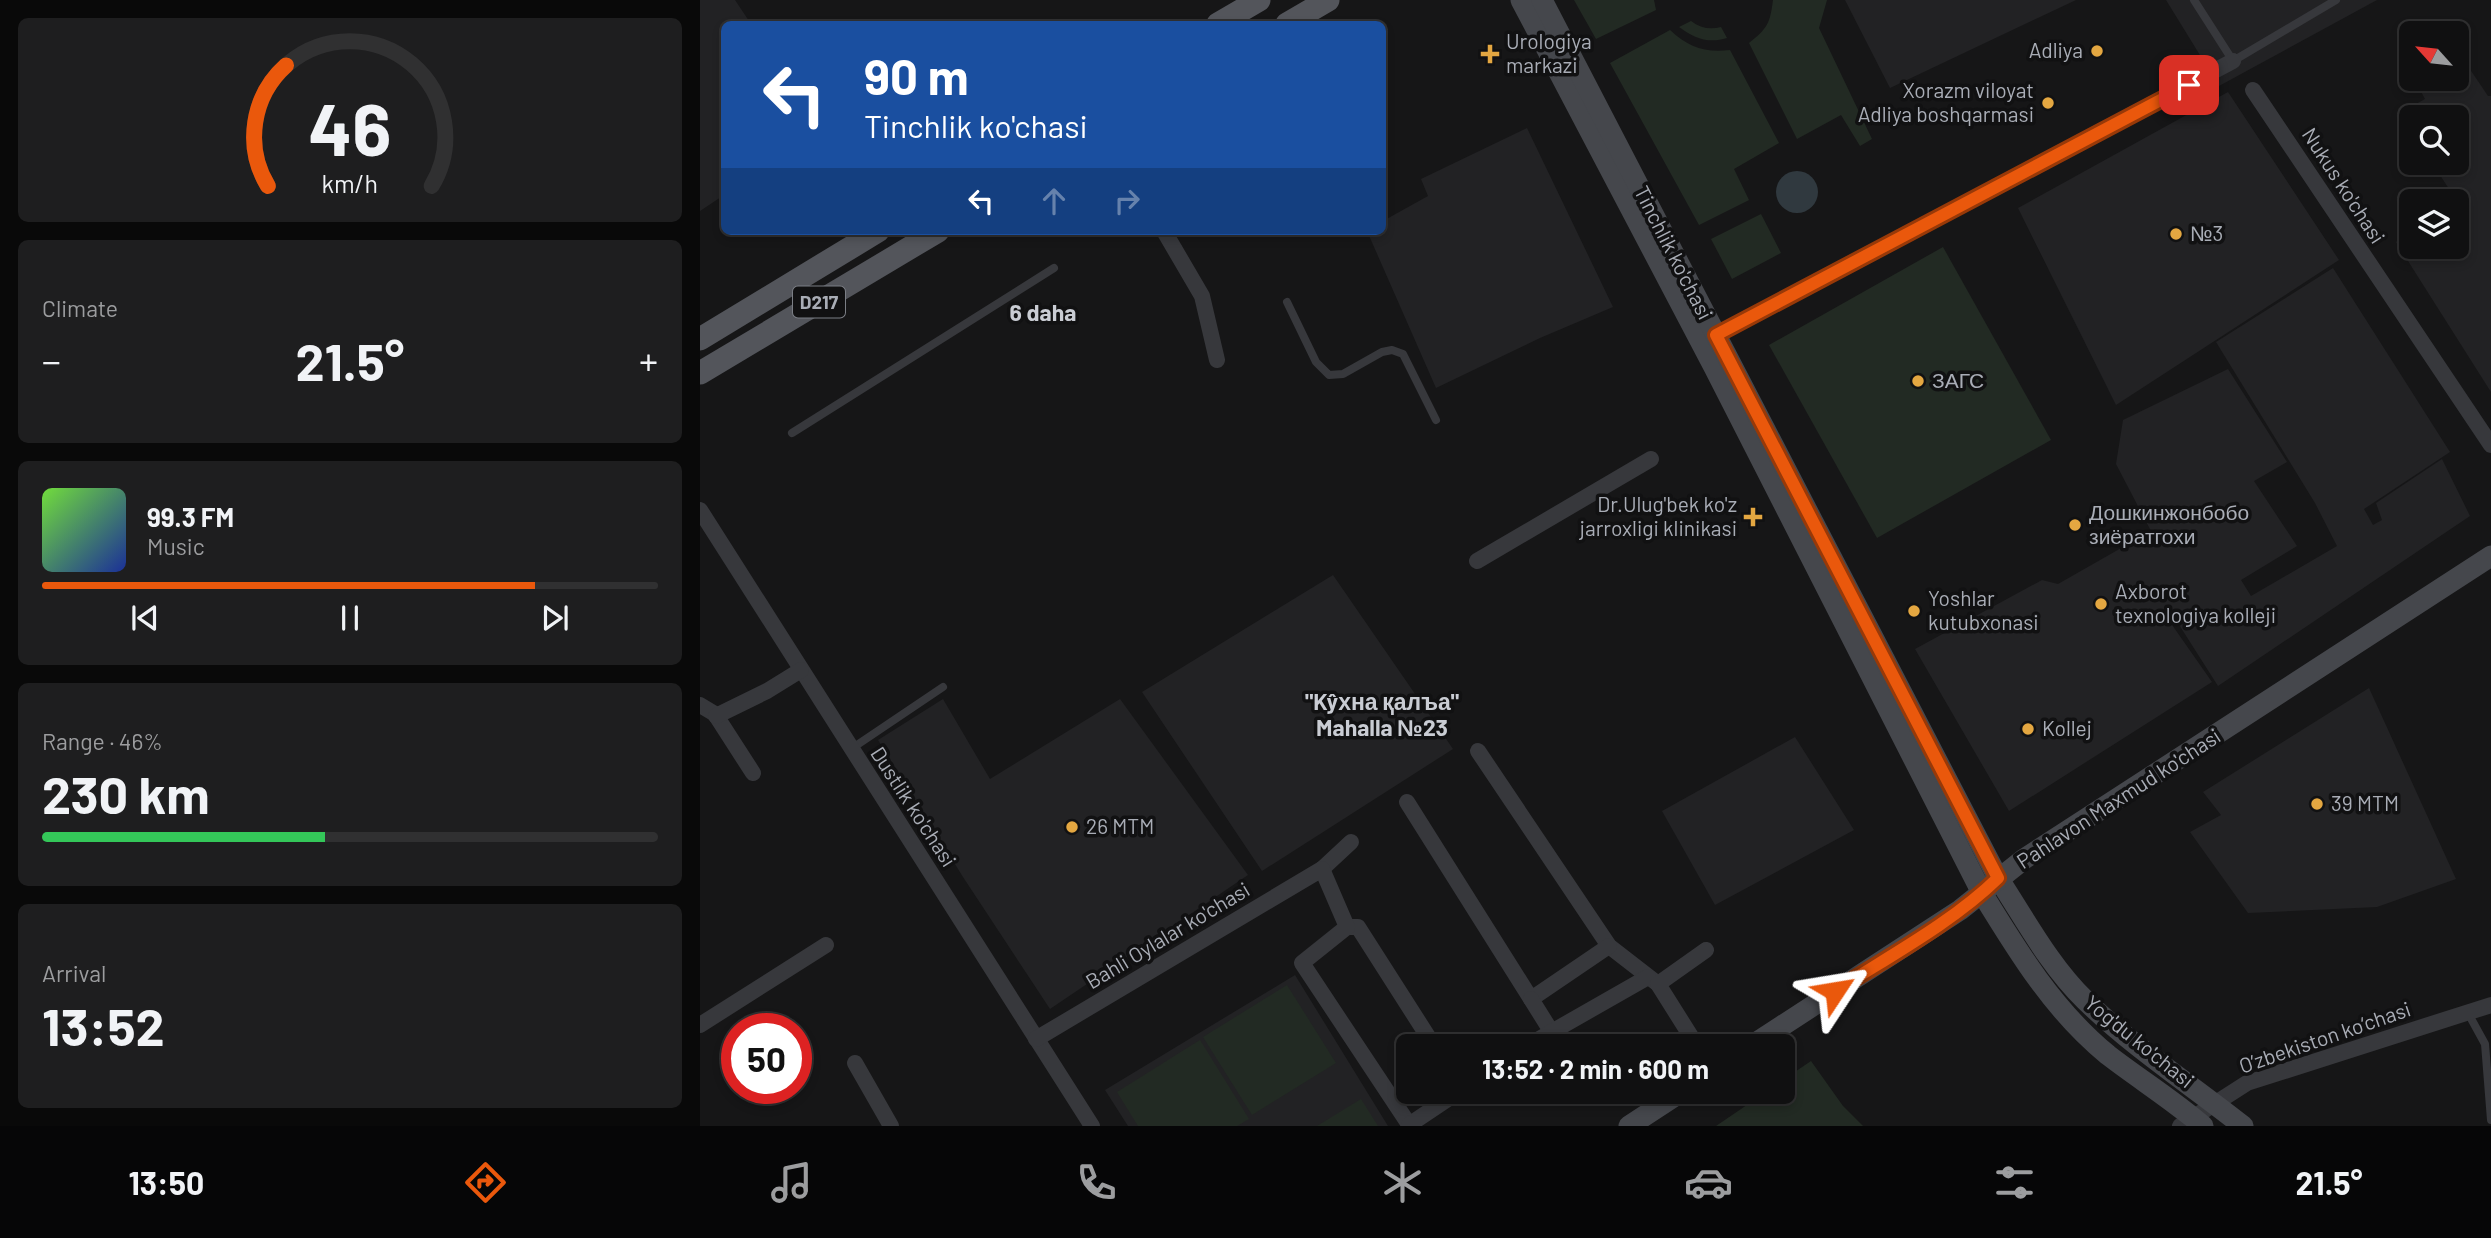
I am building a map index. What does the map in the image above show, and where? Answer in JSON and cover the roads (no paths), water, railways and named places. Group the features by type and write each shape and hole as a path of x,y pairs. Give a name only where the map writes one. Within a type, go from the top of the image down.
{"main road":[{"path":"1222,21 1259,0"},
{"path":"1292,21 1328,0"},
{"name":"Tinchlik ko'chasi","path":"1521,0 1709,339 1998,878"},
{"name":"Tinchlik ko'chasi","path":"1542,0 1979,886"},
{"name":"D217","path":"700,339 871,235"},
{"name":"D217","path":"700,373 931,235"},
{"name":"Pahlavon Maxmud ko'chasi","path":"1768,1034 1979,886 1998,878 2491,556"},
{"name":"Yog'du ko'chasi","path":"1998,878 2035,938 2082,998 2123,1035 2244,1126"},
{"name":"Yog'du ko'chasi","path":"1979,886 2023,961 2067,1016 2107,1054 2192,1123"},
{"path":"1629,1126 1663,1104"}],"street":[{"path":"1709,339 2233,61"},
{"name":"Nukus ko'chasi","path":"2253,90 2491,445"},
{"path":"1166,235 1202,296 1217,360"},
{"path":"1478,561 1651,459"},
{"name":"Dustlik ko'chasi","path":"700,510 1091,1126"},
{"path":"716,716 767,691 800,670"},
{"path":"700,705 716,716 753,773"},
{"path":"1478,751 1609,946 1653,980 1689,1034"},
{"path":"1408,802 1551,1031"},
{"name":"Bahli Oylalar ko'chasi","path":"1036,1038 1322,869 1351,842"},
{"path":"1322,869 1347,927"},
{"path":"1426,1034 1358,927 1347,927 1302,963 1409,1125 1440,1104"},
{"path":"700,1025 826,945"},
{"path":"1531,999 1609,946"},
{"path":"1546,1034 1706,950"},
{"name":"O’zbekiston ko‘chasi","path":"2192,1123 2248,1083 2491,1005"},
{"path":"855,1063 891,1126"}],"lane":[{"path":"2194,0 2233,61 2336,0"},
{"path":"792,433 1054,268"},
{"path":"1287,302 1316,362 1329,375 1343,374 1382,352 1392,350 1402,354 1436,421"},
{"path":"851,749 943,687"},
{"path":"2468,1013 2485,1044 2491,1120"}],"place":[{"name":"Adliya","path":"2097,51"},
{"name":"Urologiya markazi","path":"1490,54"},
{"name":"Xorazm viloyat Adliya boshqarmasi","path":"2048,103"},
{"name":"№3","path":"2176,234"},
{"name":"ЗАГС","path":"1918,381"},
{"name":"Dr.Ulug'bek ko'z jarroxligi klinikasi","path":"1753,517"},
{"name":"Дошкинжонбобо зиёратгохи","path":"2075,525"},
{"name":"Axborot texnologiya kolleji","path":"2101,604"},
{"name":"Yoshlar kutubxonasi","path":"1914,611"},
{"name":"Kollej","path":"2028,729"},
{"name":"39 MTM","path":"2317,804"},
{"name":"26 MTM","path":"1072,827"}],"district":[{"name":"6 daha","path":"1043,313"},
{"name":"\"Kŷхна қалъа\" Mahalla №23","path":"1382,715"}]}
